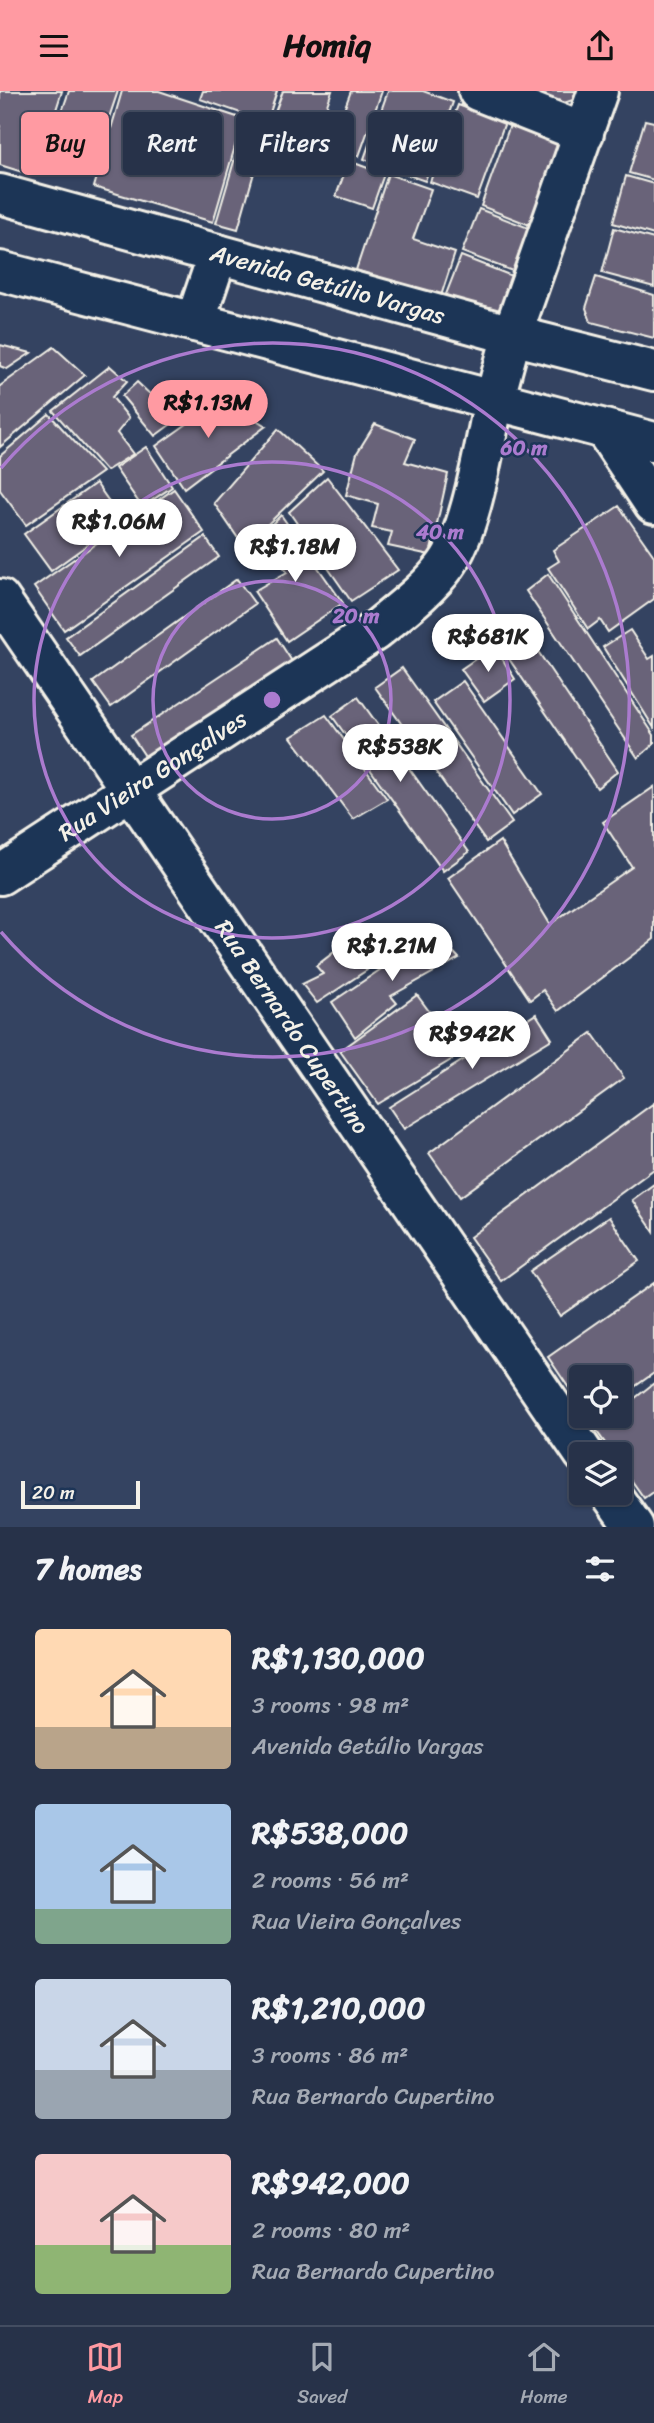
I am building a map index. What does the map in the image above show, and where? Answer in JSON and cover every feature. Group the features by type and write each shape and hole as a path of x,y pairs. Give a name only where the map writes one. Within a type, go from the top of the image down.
{"street":[{"path":"478,91 584,133"},
{"name":"Rua Vieira Gonçalves","path":"0,875 375,631 446,566 458,544 467,517 512,335 598,91"},
{"name":"Avenida Getúlio Vargas","path":"0,194 512,335 654,371"},
{"path":"195,322 218,254"},
{"path":"0,271 654,442"},
{"path":"605,430 654,504"},
{"name":"Rua Bernardo Cupertino","path":"0,599 576,1442"},
{"path":"618,1505 634,1527"}],"building":[{"path":"0,91 62,91 55,112 21,112 21,172 0,165"},
{"path":"69,91 118,91 109,118 109,112 62,112"},
{"path":"122,91 159,91 222,112 236,117 236,143 213,222 94,187 98,175 109,175 109,136"},
{"path":"203,91 277,91 270,112 238,112 200,99"},
{"path":"283,91 332,91 325,112 275,112"},
{"path":"351,91 382,91 375,112 368,112 368,131 359,156 354,154 354,112 343,112"},
{"path":"388,91 423,91 453,102 449,112 381,112"},
{"path":"540,91 580,91 573,100 558,105 536,101"},
{"path":"458,105 505,122 477,199 430,182 433,175 462,175 462,112 455,112"},
{"path":"645,120 654,122 654,180 629,173"},
{"path":"510,125 570,147 540,229 481,206"},
{"path":"236,154 236,175 253,175 238,229 216,223"},
{"path":"354,163 368,168 368,175 384,175 372,208 336,196 344,175 354,175"},
{"path":"388,175 431,189 413,239 455,253 440,299 356,270"},
{"path":"408,175 427,175 425,181"},
{"path":"626,176 654,184 654,235 613,223"},
{"path":"479,209 539,232 523,275 462,252"},
{"path":"614,228 654,239 654,287 602,273"},
{"path":"461,256 522,280 504,323 443,302"},
{"path":"596,277 654,295 654,338 591,322 586,308"},
{"path":"0,345 31,353 7,369 0,366"},
{"path":"54,347 85,375 0,447 0,386"},
{"path":"110,366 127,381 112,397 129,418 117,433 133,454 106,471 53,411"},
{"path":"137,382 154,398 169,384 193,408 155,436 122,396"},
{"path":"222,399 245,404 242,411 266,426 184,488 156,446"},
{"path":"49,414 102,472 26,525 0,490 0,456"},
{"path":"375,424 415,439 405,462 448,474 430,555 388,546 392,532 372,528 378,504 346,495 357,453"},
{"path":"278,429 323,471 244,547 214,503"},
{"path":"146,447 172,487 142,507 115,468"},
{"path":"327,477 398,570 351,601 289,512"},
{"path":"96,483 122,520 51,571 24,534"},
{"path":"174,489 204,532 64,630 34,587"},
{"path":"619,506 654,556 654,599 608,632 600,620 588,629 548,568 559,561 553,550"},
{"path":"281,515 343,603 287,641 254,591 287,572 261,535"},
{"path":"205,537 219,557 80,656 66,637"},
{"path":"548,574 654,735 654,744 638,758 526,591"},
{"path":"237,579 255,604 111,707 93,682"},
{"path":"515,617 618,771 597,788 492,634"},
{"path":"630,630 649,659 654,656 654,728 603,647"},
{"path":"277,638 295,666 149,762 131,735"},
{"path":"494,646 515,679 484,701 461,669"},
{"path":"402,668 512,823 486,842 375,687"},
{"path":"463,681 542,794 512,815 433,702"},
{"path":"358,697 469,852 443,871 332,716"},
{"path":"326,715 387,799 353,819 291,737"},
{"path":"654,787 654,939 558,1011 543,990 530,1000 448,878 500,841 550,924 632,867 603,822"},
{"path":"435,933 459,958 391,996 397,1003 355,1037 332,1002"},
{"path":"346,943 367,970 317,1003 302,984 323,974 316,966"},
{"path":"417,995 461,1054 378,1104 340,1051"},
{"path":"536,1014 552,1039 404,1129 389,1107"},
{"path":"592,1033 624,1078 460,1197 429,1153"},
{"path":"654,1103 654,1169 501,1281 470,1237"},
{"path":"654,1184 654,1232 632,1200"},
{"path":"609,1217 639,1261 560,1316 530,1271"},
{"path":"654,1283 654,1373 632,1389 632,1365 569,1365 569,1388 548,1357"},
{"path":"654,1383 654,1491 644,1498 632,1481 632,1442 604,1442 595,1429 632,1428 632,1400"}]}
